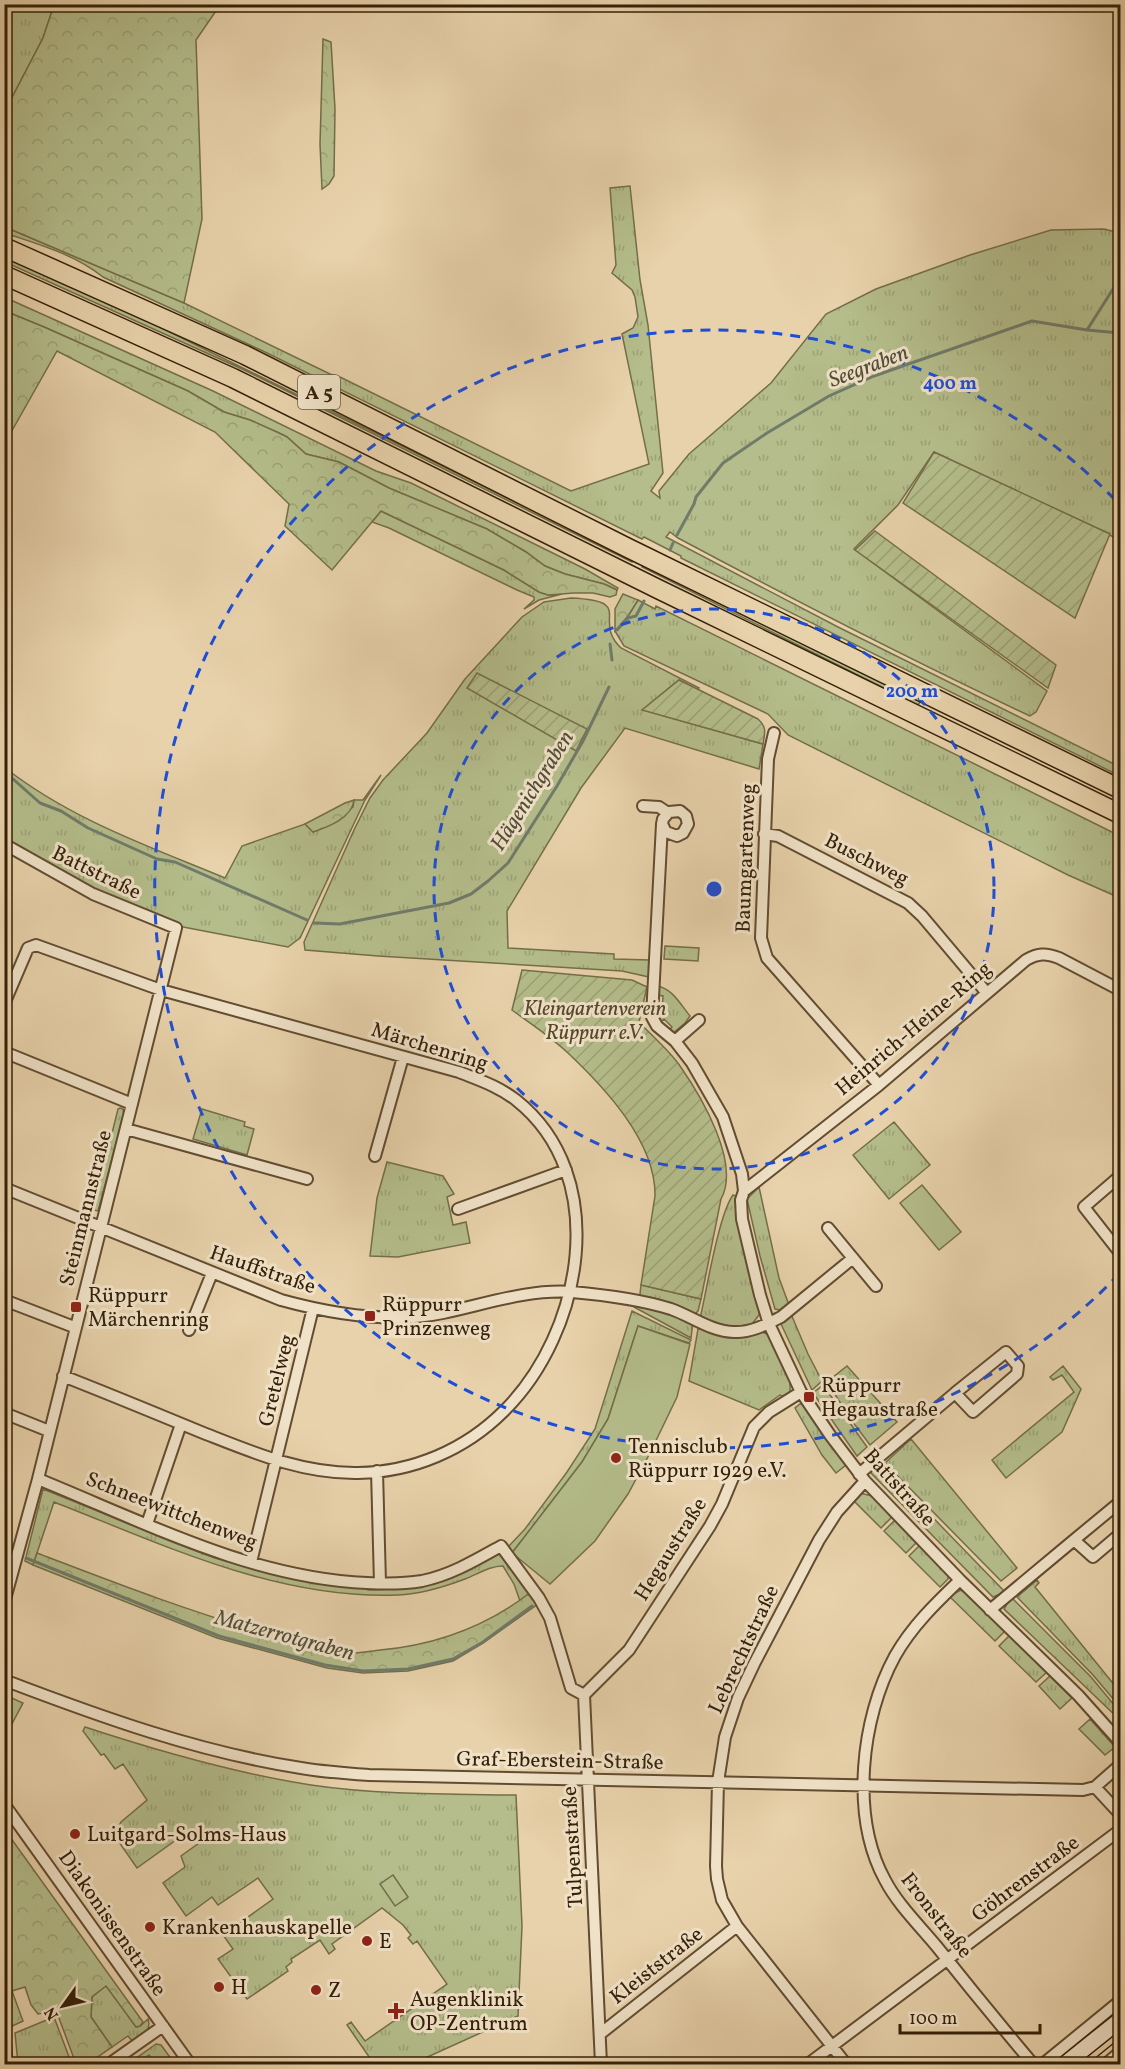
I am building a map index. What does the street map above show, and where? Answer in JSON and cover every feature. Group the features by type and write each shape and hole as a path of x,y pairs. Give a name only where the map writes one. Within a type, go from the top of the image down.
{"highway":[{"name":"A 5","path":"4,247 245,355 628,548 1120,789"},
{"name":"A 5","path":"4,275 105,318 233,378 658,589 1120,814"}],"main road":[{"path":"1065,2064 1120,2020"}],"street":[{"name":"Baumgartenweg","path":"774,733 768,759 764,834 761,938 764,951 767,958 879,1085"},
{"path":"643,806 659,807 668,813"},
{"path":"676,810 683,813 687,819 687,828 681,835 673,836 666,832 662,824 668,813 676,810"},
{"name":"Battstraße","path":"662,824 652,1017 657,1026 675,1041 702,1079 723,1117 742,1174 744,1191 741,1200 742,1219 760,1295 769,1324 801,1392 862,1477 960,1580 1078,1695 1120,1742"},
{"name":"Buschweg","path":"764,834 778,836 908,903 922,916 986,993"},
{"name":"Battstraße","path":"4,844 93,894 176,928"},
{"name":"Steinmannstraße","path":"4,1603 38,1479 176,928"},
{"name":"Märchenring","path":"4,1004 25,952 31,945 36,945 161,990 459,1072 484,1081 506,1093 524,1107 541,1125 554,1143 566,1170 573,1198 576,1235 570,1292 557,1331 544,1358 526,1386 503,1413 476,1434 436,1458 406,1467 377,1471 325,1471 276,1460 63,1376"},
{"name":"Heinrich-Heine-Ring","path":"744,1191 879,1085 986,993 1035,955 1042,954 1059,958 1120,990"},
{"path":"675,1041 699,1020"},
{"path":"4,1052 132,1104"},
{"path":"375,1156 403,1057"},
{"path":"126,1129 307,1179"},
{"path":"458,1209 566,1170"},
{"path":"1120,1176 1084,1207 1120,1253"},
{"name":"Hauffstraße","path":"4,1188 267,1295 313,1308 379,1316 420,1316 530,1293 570,1292 641,1301 682,1314 720,1330 741,1332 769,1324 792,1309 853,1258"},
{"path":"828,1228 876,1286"},
{"path":"189,1330 212,1273"},
{"path":"4,1300 74,1328"},
{"name":"Gretelweg","path":"251,1562 313,1308"},
{"name":"Lebrechtstraße","path":"846,2064 737,1926 722,1900 717,1880 718,1782 722,1749 731,1717 754,1664 824,1532 862,1477 955,1393 1006,1352 1018,1366 1017,1374 973,1412 955,1393"},
{"name":"Hegaustraße","path":"584,1695 616,1665 633,1644 710,1526 722,1504 754,1427 769,1412 801,1392"},
{"path":"4,1413 49,1431"},
{"path":"147,1524 181,1424"},
{"path":"377,1471 380,1583"},
{"name":"Schneewittchenweg","path":"38,1479 221,1554 325,1579 380,1583 422,1581 448,1574 501,1546 533,1588 550,1618 571,1688 584,1695"},
{"path":"990,1610 1120,1502"},
{"path":"1074,1540 1093,1557 1120,1534"},
{"name":"Fronstraße","path":"960,1580 923,1616 902,1644 879,1693 870,1724 865,1786 867,1831 878,1866 892,1891 1033,2064"},
{"name":"Graf-Eberstein-Straße","path":"4,1680 141,1730 216,1751 301,1768 369,1775 1083,1790 1095,1786"},
{"name":"Tulpenstraße","path":"584,1695 601,2064"},
{"path":"1120,1765 1095,1786 1120,1814"},
{"name":"Diakonissenstraße","path":"4,1804 190,2064"},
{"name":"Göhrenstraße","path":"808,2064 1120,1830"},
{"name":"Kleiststraße","path":"600,2034 737,1926"},
{"path":"1043,2064 1120,2001"},
{"path":"110,2064 163,2026"},
{"path":"1106,2064 1120,2052"}],"green space":[{"path":"5,5 54,5 43,38 5,111"},
{"path":"54,5 220,5 196,40 202,219 184,303 5,227 5,111 43,38"},
{"path":"323,39 331,42 335,109 334,176 322,189 320,144"},
{"path":"630,186 640,280 648,325 663,473 651,491 660,498 659,491 689,454 771,383 826,314 876,289 970,255 1051,230 1104,229 1120,233 1120,540 934,452 898,505 854,549 1047,691 1036,712 1030,716 941,673 765,584 670,532 666,537 838,627 1120,767 1120,776 681,558 644,537 642,539 265,352 103,277 68,256 5,233 5,227 184,303 571,491 649,464 622,334 633,328 638,317 635,297 632,290 612,273 616,265 610,188"},
{"path":"4,257 133,314 634,560 632,562 242,369 5,262"},
{"path":"4,297 213,391 376,471 411,483 585,569 618,588 617,590 545,566 487,529 389,488 339,462 306,454 279,433 250,420 224,412 188,391 5,311"},
{"path":"5,311 188,391 224,412 250,420 279,433 306,454 339,462 389,488 487,529 545,566 565,574 604,584 617,590 616,595 610,597 593,593 574,593 548,595 539,592 504,570 381,511 332,570 285,526 289,504 215,432 57,351 5,443"},
{"path":"934,452 1110,534 1075,618 903,503"},
{"path":"381,511 504,570 539,592 548,595 562,594 539,600 524,609 534,600 534,597 372,522"},
{"path":"875,531 1056,665 1048,688 855,550"},
{"path":"643,565 920,702 918,705 642,567"},
{"path":"623,594 638,600 615,631 615,609"},
{"path":"571,598 591,600 608,607 613,638 621,648 699,688 697,690 679,680 643,710 763,744 759,769 625,728 581,788 507,911 508,948 614,954 614,959 650,960 649,977 622,971 305,950 304,942 354,830 370,798 383,780 427,733 465,679 522,617 544,602"},
{"path":"638,600 655,609 656,606 1120,836 1120,898 1068,875 788,735 768,714 624,646 615,631"},
{"path":"477,673 587,729 576,751 467,688"},
{"path":"679,680 758,719 765,733 763,744 642,710"},
{"path":"4,767 29,785 83,817 225,878 242,846 305,824 313,832 324,827 353,807 354,800 363,800 381,775 365,800 300,938 288,947 178,926 86,886 11,843 5,838"},
{"path":"354,800 349,812 332,824 313,832 305,824 345,803"},
{"path":"665,946 699,948 698,961 664,959"},
{"name":"Kleingartenverein Rüppurr e.V.","path":"522,970 632,980 647,987 639,1022 676,1060 698,1094 716,1130 726,1167 726,1184 701,1299 641,1285 655,1196 653,1176 647,1156 638,1136 612,1099 561,1047 512,1010"},
{"path":"657,986 672,993 690,1016 673,1033 668,1031 672,1027 664,1019 660,1023 656,1013 662,1014 663,996 657,995"},
{"path":"118,1109 123,1109 124,1114 98,1211 93,1210"},
{"path":"202,1109 245,1122 244,1126 254,1129 247,1155 193,1139"},
{"path":"894,1122 930,1165 889,1199 853,1155"},
{"path":"387,1162 443,1176 454,1194 447,1197 453,1225 466,1222 470,1243 398,1257 370,1256 377,1198"},
{"path":"922,1185 961,1232 939,1250 900,1203"},
{"path":"759,1187 779,1278 789,1305 780,1310 775,1309 747,1199"},
{"path":"733,1195 736,1196 738,1224 760,1308 759,1315 752,1324 738,1326 720,1324 701,1316 718,1234"},
{"path":"641,1285 701,1299 698,1311 695,1314 641,1297"},
{"path":"634,1304 693,1322 691,1338 634,1307"},
{"path":"632,1311 691,1340 689,1343 638,1326 608,1419 582,1462 512,1553 508,1547 525,1529 595,1429"},
{"path":"791,1314 822,1381 812,1390 781,1324"},
{"name":"Tennisclub Rüppurr 1929 e.V.","path":"638,1326 690,1344 677,1397 628,1494 595,1541 550,1584 512,1553 582,1462 608,1419"},
{"path":"703,1327 760,1331 769,1335 790,1380 790,1393 784,1397 780,1395 759,1410 689,1381 698,1329"},
{"path":"847,1366 897,1422 870,1445 827,1382"},
{"path":"1063,1366 1081,1389 1062,1432 1006,1478 992,1460 1074,1392 1062,1375 1053,1380 1050,1377"},
{"path":"823,1385 867,1447 857,1456 813,1393"},
{"path":"804,1404 846,1465 836,1473 822,1455 795,1408"},
{"path":"911,1439 1017,1568 1001,1581 885,1463"},
{"path":"879,1462 1005,1592 993,1597 871,1473"},
{"path":"43,1489 215,1558 265,1572 267,1570 367,1586 368,1590 395,1589 440,1582 439,1578 501,1551 531,1592 520,1601 514,1584 503,1566 488,1569 424,1592 398,1595 353,1594 309,1589 265,1579 180,1552 54,1502 33,1565 25,1561"},
{"path":"860,1493 872,1496 892,1517 881,1528 852,1499"},
{"path":"895,1520 917,1542 906,1553 884,1531"},
{"path":"920,1545 948,1575 948,1579 940,1587 909,1556"},
{"path":"37,1553 210,1616 308,1645 348,1653 421,1644 460,1632 497,1615 531,1592 538,1604 453,1661 408,1671 363,1673 327,1668 217,1638 33,1565"},
{"path":"1037,1580 1039,1583 1035,1587 1120,1692 1120,1707 1093,1675 1017,1597"},
{"path":"961,1590 1006,1630 995,1641 949,1596"},
{"path":"1010,1599 1013,1599 1091,1677 1120,1712 1120,1720 1004,1609"},
{"path":"1010,1635 1047,1672 1036,1682 999,1646"},
{"path":"1050,1676 1072,1698 1060,1709 1039,1686"},
{"path":"5,1695 23,1703 5,1737"},
{"path":"1090,1719 1115,1747 1105,1755 1079,1729"},
{"path":"85,1727 196,1760 311,1785 388,1792 516,1795 522,1926 518,2016 412,2064 374,2064 347,2025 351,2022 365,2041 447,1984 417,1941 413,1944 408,1938 411,1935 403,1925 382,1908 332,1944 335,1949 329,1954 320,1940 291,1959 292,1962 286,1967 288,1971 247,1999 218,1959 233,1949 223,1935 273,1899 258,1878 218,1905 212,1897 186,1916 163,1883 185,1867 181,1856 199,1843 197,1839 200,1836 197,1832 194,1834 190,1830 137,1868 114,1835 121,1822 147,1800 123,1764 115,1769 104,1754 101,1755 83,1731"},
{"path":"5,1830 143,2022 136,2027 106,1986 92,1997 91,2017 112,2047 86,2063 76,2064 56,2010 38,2014 31,2005 25,1987 12,1991 23,2021 10,2027 13,2064 5,2064"},
{"path":"393,1875 408,1897 395,1906 380,1884"},
{"path":"106,1985 136,2027 148,2019 149,2027 133,2042 128,2036 112,2047 91,2017 92,1997"},
{"path":"54,2017 71,2062 18,2064 15,2033"},
{"path":"156,2044 161,2045 175,2064 156,2064 149,2055 138,2063 135,2059"}],"waterway":[{"path":"1087,330 1120,278"},
{"name":"Seegraben","path":"677,535 696,497 723,463 767,433 829,396 874,376 1032,321 1120,333"},
{"path":"670,550 673,543"},
{"path":"617,630 628,618 636,616 644,601"},
{"name":"Hägenichgraben","path":"610,644 612,660"},
{"name":"Hägenichgraben","path":"314,923 340,924 449,903 471,894 488,881 508,863 557,786 583,741 609,687"},
{"name":"Hägenichgraben","path":"4,771 40,803 61,811 88,828 157,859 175,862 307,920"},
{"name":"Matzerrotgraben","path":"4,1550 9,1551"},
{"name":"Matzerrotgraben","path":"26,1558 219,1636 325,1665 363,1671 408,1669 453,1659 483,1642 532,1606"}],"tram line":[{"path":"1088,2064 1120,2038"}],"place":[{"name":"Rüppurr Märchenring","path":"76,1307"},
{"name":"Rüppurr Prinzenweg","path":"370,1316"},
{"name":"Rüppurr Hegaustraße","path":"809,1397"},
{"name":"Tennisclub Rüppurr 1929 e.V.","path":"616,1458"},
{"name":"Luitgard-Solms-Haus","path":"75,1834"},
{"name":"Krankenhauskapelle","path":"150,1927"},
{"name":"E","path":"367,1941"},
{"name":"H","path":"219,1987"},
{"name":"Z","path":"316,1990"},
{"name":"Augenklinik OP-Zentrum","path":"396,2011"}]}
